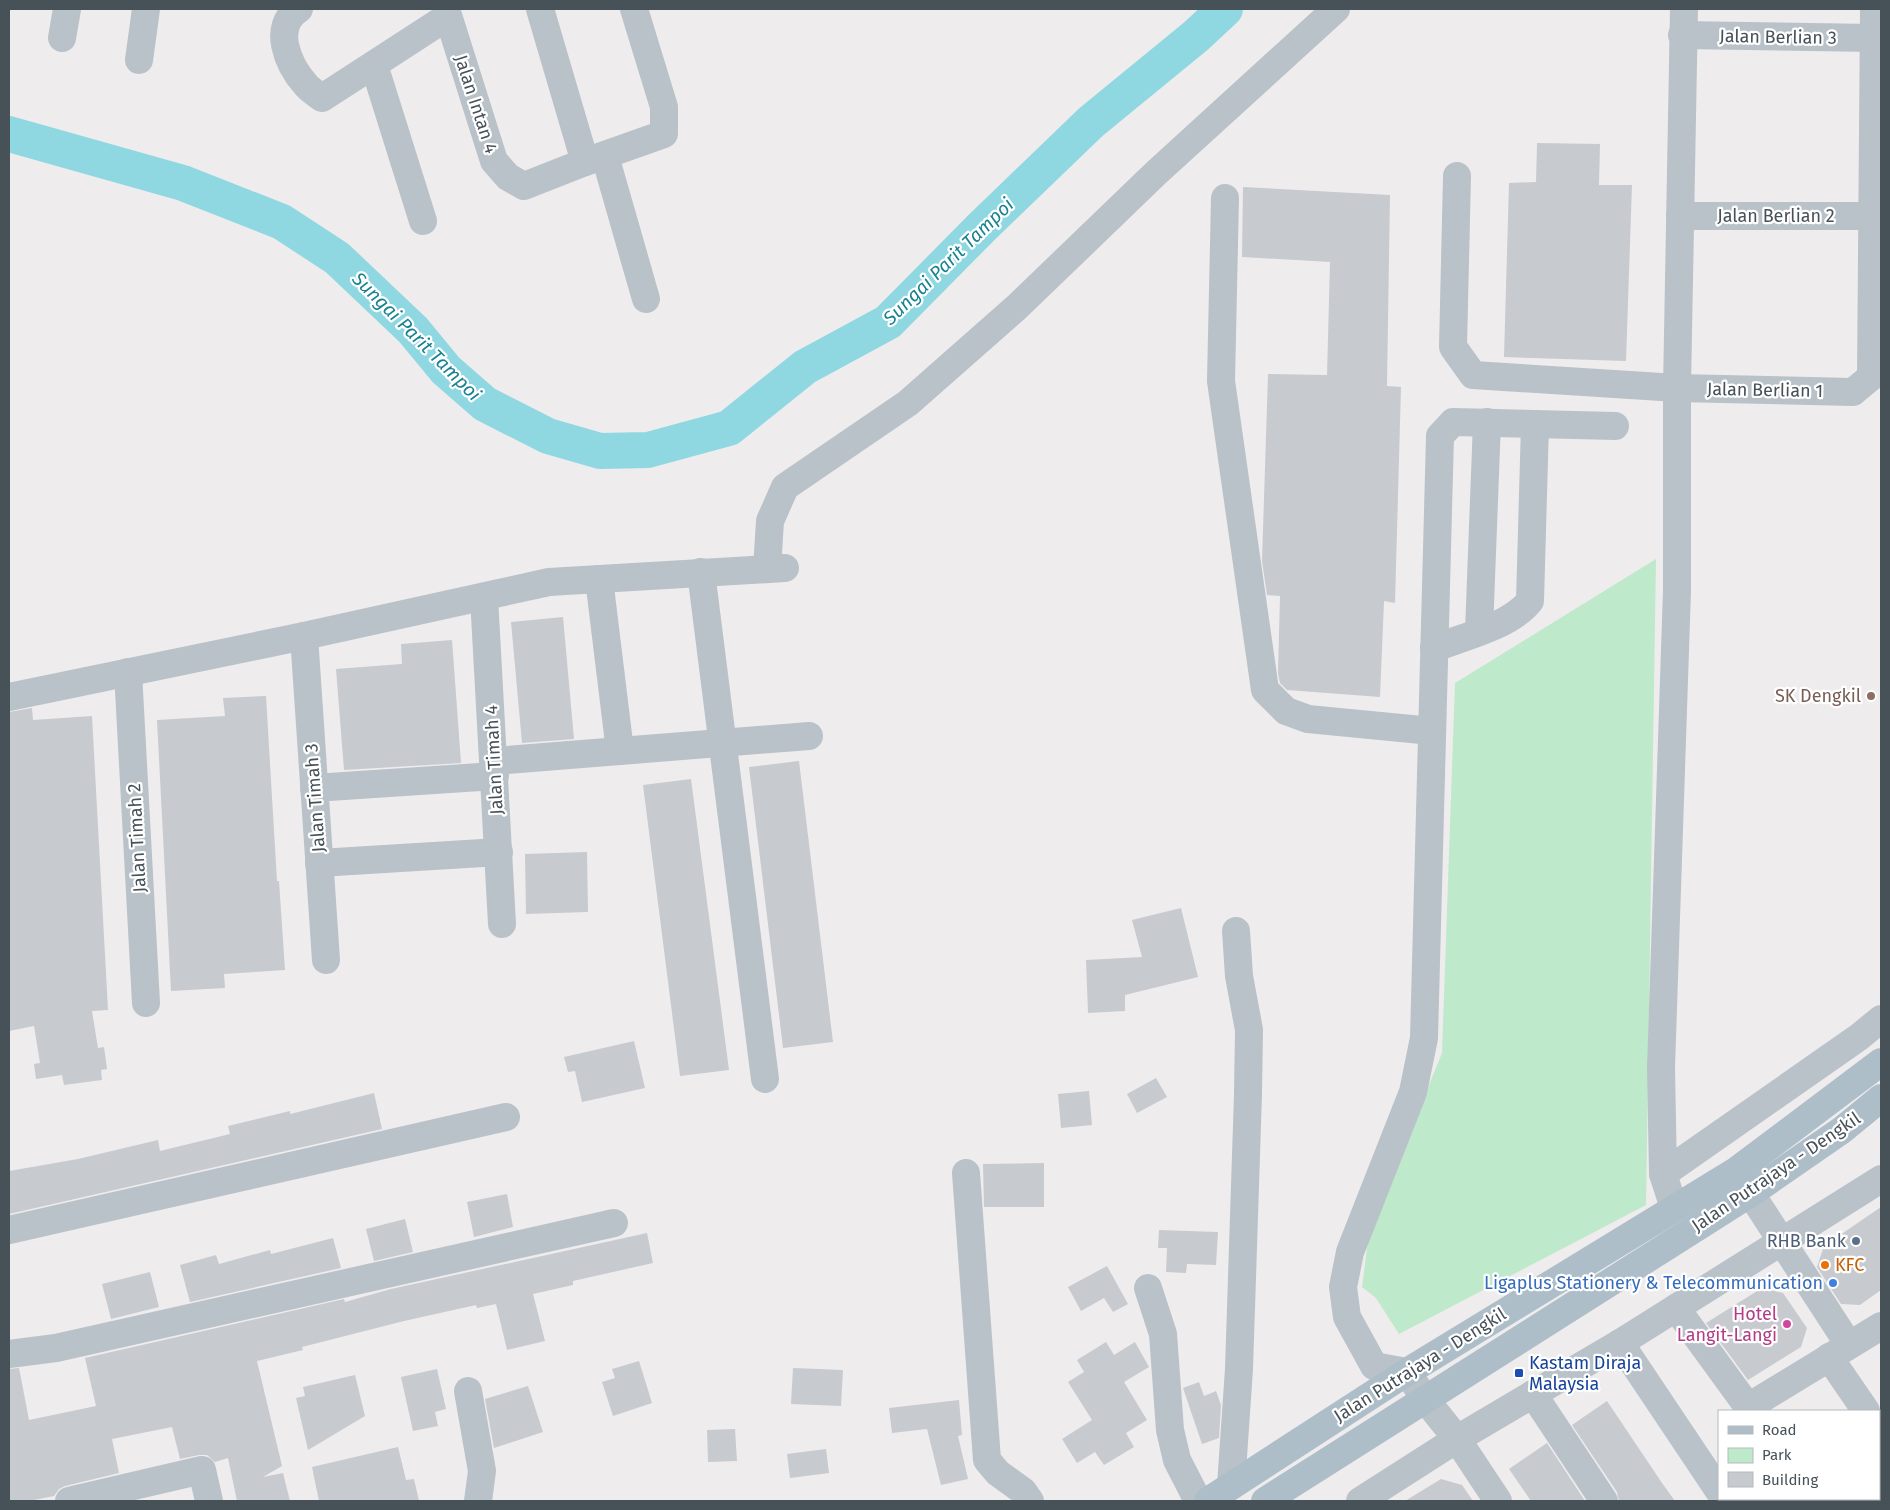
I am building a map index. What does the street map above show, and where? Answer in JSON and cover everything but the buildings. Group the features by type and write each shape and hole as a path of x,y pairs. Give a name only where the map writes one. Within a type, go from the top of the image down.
{"main road":[{"name":"Jalan Putrajaya - Dengkil","path":"1208,1501 1407,1372 1736,1171 1881,1062"},
{"name":"Jalan Putrajaya - Dengkil","path":"1265,1501 1751,1193 1842,1130 1881,1098"}],"street":[{"path":"62,38 66,9"},
{"path":"139,60 146,9"},
{"path":"299,9 290,14 283,34 289,59 306,86 322,98 374,65 446,13"},
{"path":"540,9 646,299"},
{"path":"595,159 664,134 664,107 634,9"},
{"path":"9,697 304,636 549,582 777,568 770,521 785,487 908,403 1018,306 1156,173 1336,9"},
{"path":"1872,216 1874,9"},
{"name":"Jalan Intan 4","path":"446,13 494,162 508,177 524,186 595,159"},
{"path":"1674,1208 1663,1174 1661,1068 1677,590 1677,388 1683,22"},
{"name":"Jalan Berlian 3","path":"1683,22 1874,38"},
{"path":"374,65 423,221"},
{"name":"Jalan Berlian 1","path":"1457,176 1453,347 1473,375 1677,388 1853,392 1871,377 1872,216"},
{"path":"1225,198 1221,381 1265,690 1286,711 1308,719 1432,730"},
{"name":"Jalan Berlian 2","path":"1680,216 1872,216"},
{"path":"1498,1501 1457,1439 1424,1399 1407,1372 1374,1366 1347,1317 1343,1287 1350,1252 1413,1092 1424,1038 1440,436 1453,422 1615,426"},
{"path":"1479,631 1487,422"},
{"path":"1434,648 1504,622 1522,611 1530,601 1535,424"},
{"path":"701,572 764,1079"},
{"path":"599,579 620,751"},
{"name":"Jalan Timah 4","path":"484,597 502,924"},
{"name":"Jalan Timah 3","path":"304,636 326,960"},
{"name":"Jalan Timah 2","path":"128,672 146,1003"},
{"path":"314,788 494,768 620,751 809,736"},
{"path":"319,863 499,852"},
{"path":"1231,1486 1239,1369 1248,1094 1248,1030 1239,976 1236,931"},
{"path":"1663,1174 1859,1037 1881,1019"},
{"path":"9,1230 506,1117"},
{"path":"1736,1171 1782,1242 1839,1351 1866,1410"},
{"path":"966,1173 987,1460 998,1474 1023,1491 1030,1501"},
{"path":"1360,1501 1457,1439 1620,1343 1881,1179"},
{"path":"9,1354 56,1348 614,1223"},
{"path":"1148,1288 1163,1334 1170,1430 1177,1460 1198,1501"},
{"path":"1676,1308 1750,1410"},
{"path":"1752,1410 1758,1401 1839,1351 1879,1333"},
{"path":"1620,1343 1718,1490"},
{"path":"468,1392 482,1471 478,1501"},
{"path":"1532,1394 1604,1501"},
{"path":"69,1501 104,1497 202,1470 209,1501"}],"green space":[{"path":"1656,559 1646,1205 1399,1334 1376,1298 1362,1287 1369,1234 1442,1053 1455,683"}],"waterway":[{"name":"Sungai Parit Tampoi","path":"9,134 183,183 282,222 337,258 413,330 446,370 485,404 548,436 600,451 648,450 729,428 805,367 888,322 982,227 1091,122 1196,36 1225,9"}],"place":[{"name":"SK Dengkil","path":"1871,696"},
{"name":"RHB Bank","path":"1856,1241"},
{"name":"KFC","path":"1825,1265"},
{"name":"Ligaplus Stationery & Telecommunication","path":"1833,1283"},
{"name":"Hotel Langit-Langi","path":"1787,1324"},
{"name":"Kastam Diraja Malaysia","path":"1519,1373"}]}
